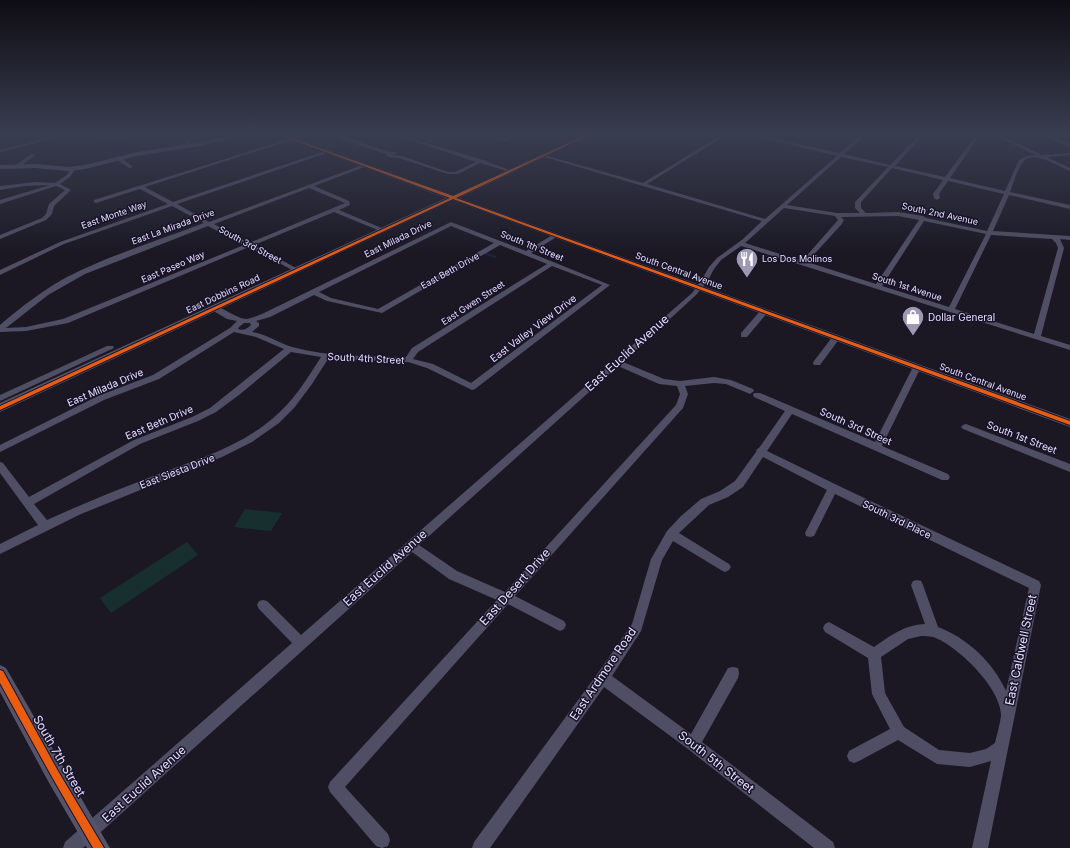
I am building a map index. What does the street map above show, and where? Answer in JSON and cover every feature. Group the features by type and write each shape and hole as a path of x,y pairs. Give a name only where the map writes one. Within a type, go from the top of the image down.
{"main road":[{"name":"South Central Avenue","path":"391,175 1070,423"},
{"name":"East Dobbins Road","path":"0,408 93,360 215,308 502,175"},
{"name":"South 7th Street","path":"0,674 55,774 99,848"}],"street":[{"path":"0,202 55,185 71,175"},
{"path":"96,201 179,175"},
{"name":"East Monte Way","path":"0,273 62,243 259,175"},
{"name":"East La Mirada Drive","path":"0,330 38,297 74,276 96,266 339,175"},
{"path":"610,175 767,221"},
{"path":"644,184 659,175"},
{"name":"East Euclid Avenue","path":"71,848 617,362 699,288 713,265 767,221 819,175"},
{"path":"864,214 858,208 858,202 885,175"},
{"path":"926,175 1070,207"},
{"path":"937,198 936,194 949,175"},
{"path":"951,310 989,233 1015,175"},
{"path":"0,188 31,183 66,187 68,190 51,205 49,214 44,219 0,237"},
{"name":"East Paseo Way","path":"0,330 38,328 65,321 348,204 347,202 309,186"},
{"name":"South 3rd Street","path":"140,187 296,270"},
{"name":"South 2nd Avenue","path":"784,206 837,215 898,214 989,233 1070,238"},
{"path":"335,210 382,230"},
{"path":"803,263 839,224 841,220 837,215"},
{"path":"878,287 923,218"},
{"name":"South 1th Street","path":"452,224 607,285"},
{"name":"East Milada Drive","path":"251,323 452,224"},
{"path":"526,254 556,235"},
{"path":"1036,337 1061,248 1059,242 1054,237"},
{"name":"East Beth Drive","path":"314,292 329,300 379,310 499,243"},
{"name":"South 1st Avenue","path":"739,243 1070,348"},
{"name":"East Gwen Street","path":"408,360 415,350 551,264"},
{"name":"East Valley View Drive","path":"472,387 607,285"},
{"path":"215,308 230,317 251,323 258,336"},
{"path":"744,334 764,312"},
{"path":"230,317 237,330 250,330 251,323"},
{"name":"East Milada Drive","path":"0,449 101,398 156,377 217,340 237,330"},
{"name":"South 4th Street","path":"237,330 258,336 289,349 326,356 408,360 430,366 472,387"},
{"path":"818,363 836,338"},
{"name":"East Dobbins Road","path":"0,398 93,360 110,348"},
{"name":"East Beth Drive","path":"28,503 136,442 195,419 213,410 236,394 289,349"},
{"name":"East Siesta Drive","path":"0,548 44,525 218,455 251,438 274,422 291,406 304,391 326,356"},
{"name":"South 3rd Street","path":"617,362 662,382 680,384 714,377 791,409 945,477"},
{"path":"876,447 917,367"},
{"name":"East Desert Drive","path":"382,840 335,787 680,406 684,394 680,384"},
{"name":"East Ardmore Road","path":"480,848 603,678 637,627 657,559 671,534 704,502 724,494 739,484 760,451 791,409"},
{"name":"South 1st Street","path":"966,427 1070,468"},
{"name":"South 3rd Place","path":"760,451 832,488 1035,585"},
{"path":"0,466 44,525"},
{"path":"810,533 832,488"},
{"path":"671,534 725,567"},
{"path":"411,545 453,575 506,598 560,625"},
{"path":"917,585 933,631"},
{"name":"East Caldwell Street","path":"980,848 1035,585"},
{"path":"263,605 301,644"},
{"path":"829,628 874,654 879,694 899,732 937,757 970,760 989,754 1002,747"},
{"name":"East Caldwell Street","path":"874,654 899,637 914,631 933,631 961,645 983,666 997,686 1004,700 1008,715"},
{"path":"693,744 733,672"},
{"name":"South 5th Street","path":"603,678 693,744 827,848"},
{"path":"854,756 899,732"}],"green space":[{"path":"245,509 282,513 271,531 234,527"},
{"path":"187,542 198,555 111,613 100,598"}],"waterway":[{"path":"485,253 495,257"}],"cycle path":[{"path":"389,175 1070,423"},
{"path":"0,408 503,175"},
{"path":"0,674 55,774 99,848"}],"place":[{"name":"Los Dos Molinos","path":"747,278"},
{"name":"Dollar General","path":"913,336"}]}
